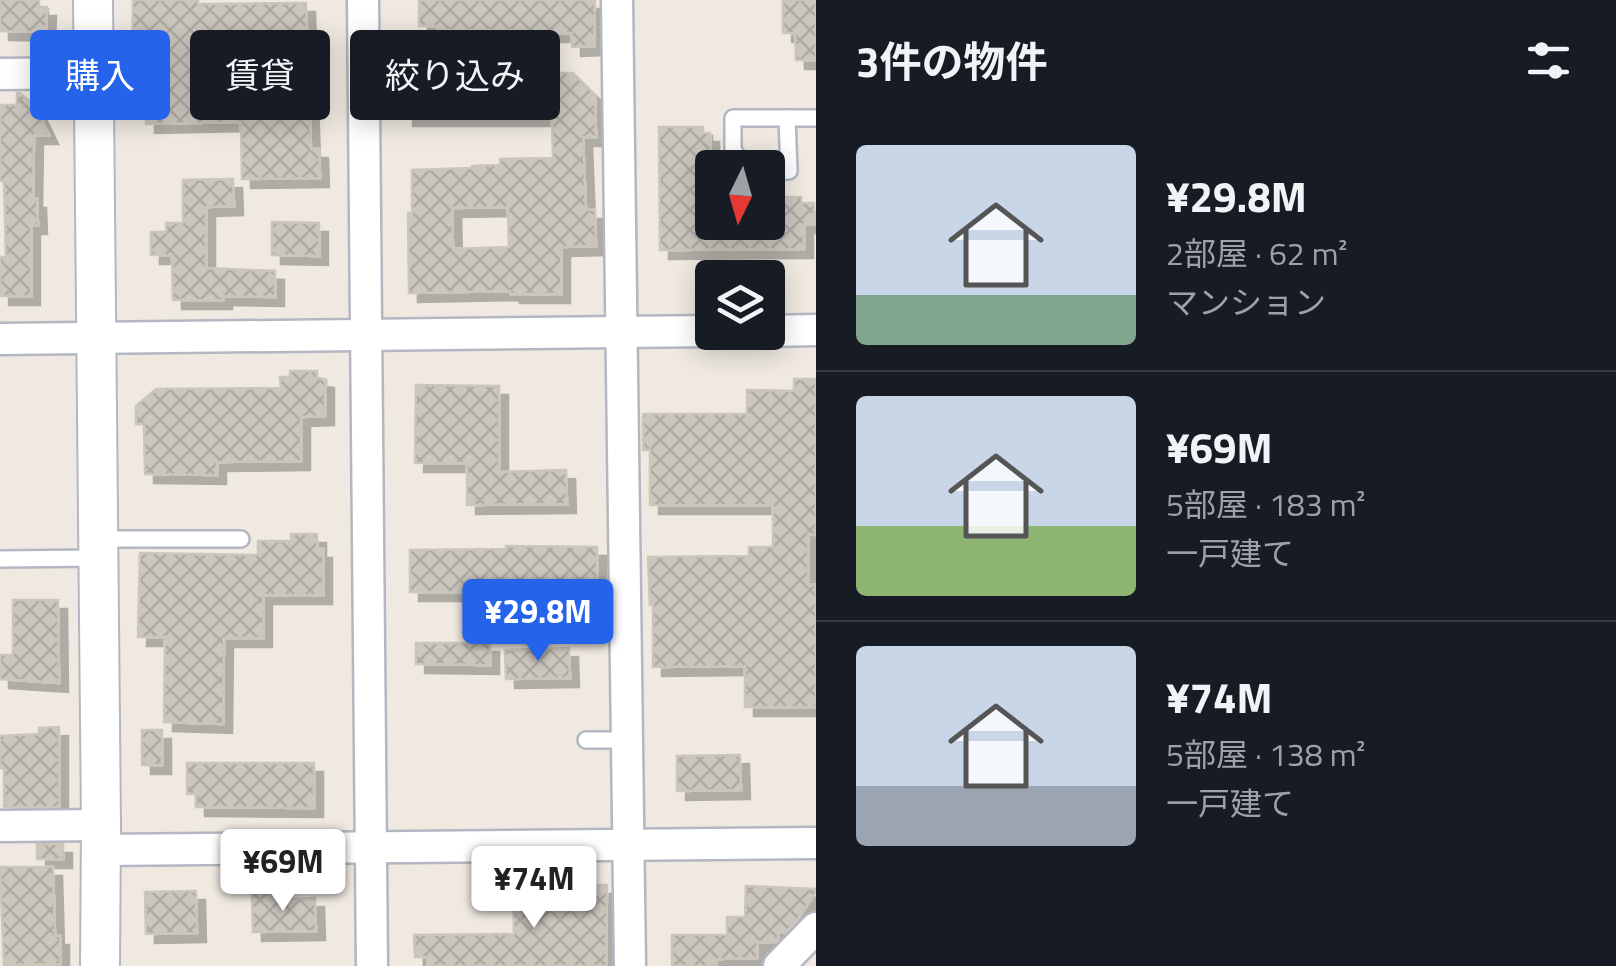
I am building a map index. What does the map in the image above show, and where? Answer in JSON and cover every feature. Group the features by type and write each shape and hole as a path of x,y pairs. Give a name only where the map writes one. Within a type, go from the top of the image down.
{"street":[{"path":"93,0 93,30"},
{"path":"363,0 372,966"},
{"path":"617,0 630,966"},
{"path":"0,74 30,74"},
{"path":"94,120 100,966"},
{"path":"785,331 816,330"},
{"path":"0,340 695,331"},
{"path":"0,826 101,837 372,846 816,843"},
{"path":"779,966 816,928"}],"lane":[{"path":"733,150 733,118 816,118"},
{"path":"785,171 789,171 788,118"},
{"path":"0,559 241,539"},
{"path":"586,740 627,740"}],"building":[{"path":"0,0 39,0 39,7 47,7 46,30 0,31"},
{"path":"133,0 306,3 307,30 190,30 190,120 310,120 311,149 319,149 320,178 242,179 241,122 146,124 146,120 170,120 170,30 133,30"},
{"path":"419,0 595,0 594,46 572,47 572,33 560,30 438,30 437,26 419,26"},
{"path":"783,0 816,0 816,60 796,60 795,33 783,33"},
{"path":"560,73 573,73 595,95 596,137 583,137 586,210 595,210 596,246 561,247 561,294 409,293 412,170 500,165 500,159 553,158 552,120 560,120","holes":["508,207 509,247 453,249 452,208"]},
{"path":"20,93 30,102 30,120 42,120 49,135 34,135 33,199 37,199 38,225 31,225 31,296 0,296 0,257 6,257 0,105 17,105"},
{"path":"659,127 703,127 703,133 710,133 710,150 695,150 695,240 785,240 785,197 801,197 801,203 814,203 814,224 804,224 804,249 660,250"},
{"path":"233,179 234,206 206,207 206,268 275,271 275,297 173,300 172,255 151,255 151,232 166,232 166,223 183,223 183,180"},
{"path":"272,222 319,223 319,256 272,255"},
{"path":"290,371 317,371 317,378 325,379 325,416 301,417 301,461 217,462 217,475 145,474 144,424 136,424 136,406 156,389 281,388 280,377 290,377"},
{"path":"794,379 816,379 816,535 808,534 808,585 816,585 816,707 745,707 745,666 653,667 648,557 749,556 749,547 773,547 773,505 650,505 650,450 643,450 643,414 747,414 747,390 794,391"},
{"path":"416,385 499,386 499,472 566,470 567,504 467,505 467,463 415,463"},
{"path":"291,534 317,534 317,549 323,549 323,595 263,595 263,638 224,638 223,724 164,722 165,637 138,637 140,553 258,555 258,541 291,541"},
{"path":"597,547 597,592 410,592 410,550"},
{"path":"13,600 58,600 59,683 0,679 0,655 13,655"},
{"path":"416,643 490,643 490,665 416,664"},
{"path":"569,648 570,678 506,679 505,650"},
{"path":"59,727 59,807 4,807 0,736 39,734 39,728"},
{"path":"142,730 162,730 162,765 142,765"},
{"path":"740,755 741,790 677,791 677,756"},
{"path":"187,763 314,763 314,808 196,807 196,794 187,794"},
{"path":"37,844 63,844 63,859 37,859"},
{"path":"0,867 53,867 60,964 4,965"},
{"path":"582,879 582,885 607,885 606,966 428,966 428,957 415,957 414,935 514,934 513,880"},
{"path":"746,886 816,892 785,933 779,932 776,942 757,942 757,958 716,959 716,966 672,966 672,935 727,935 727,917 745,917"},
{"path":"196,891 197,933 146,934 145,892"},
{"path":"252,893 278,893 278,899 315,898 316,931 253,932"}]}
